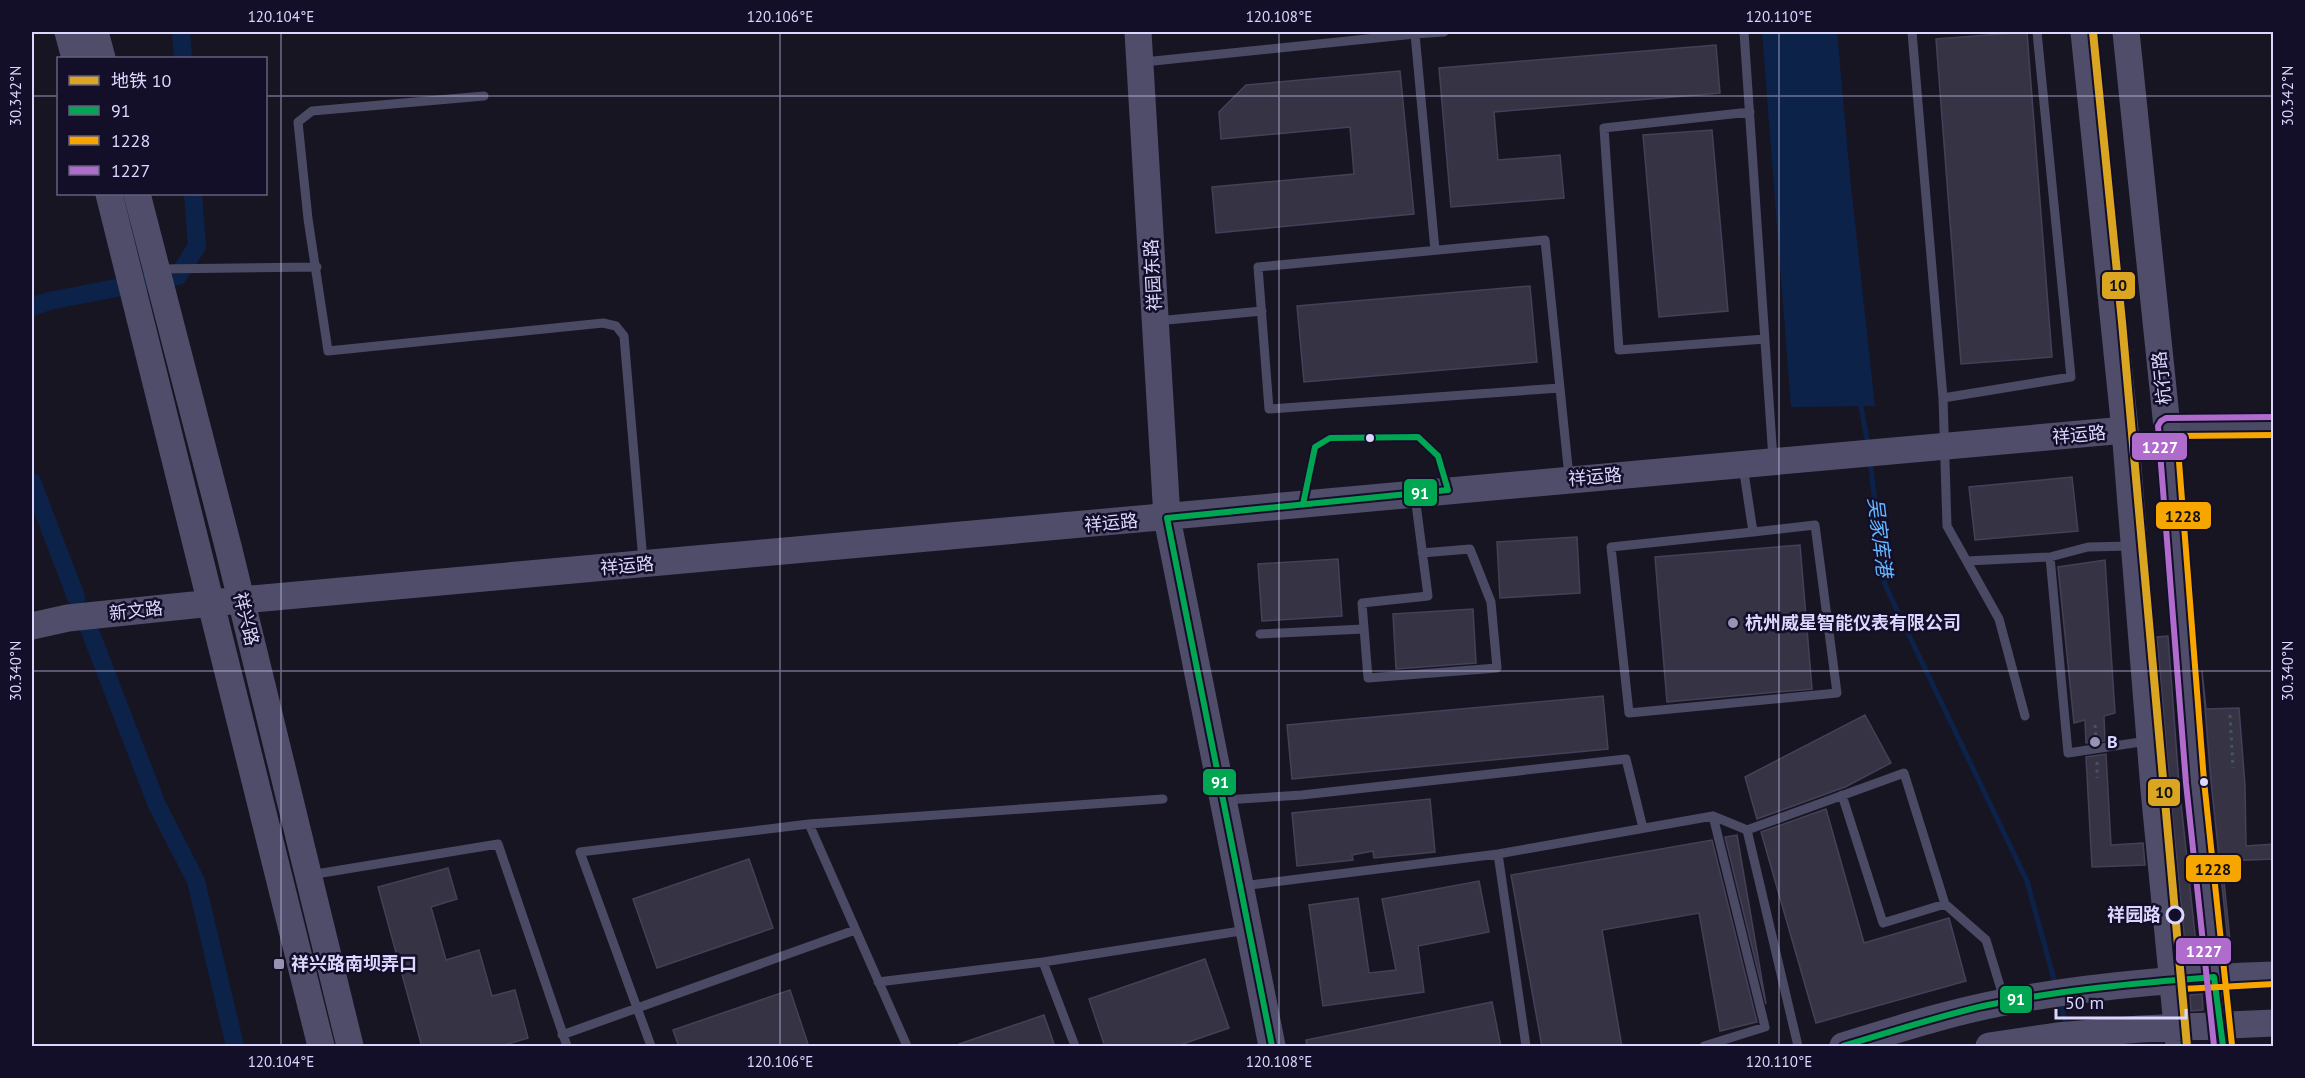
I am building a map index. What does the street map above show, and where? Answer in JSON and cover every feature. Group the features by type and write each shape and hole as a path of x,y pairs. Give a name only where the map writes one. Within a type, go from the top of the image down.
{"street":[{"path":"68,32 75,57"},
{"path":"95,32 102,57"},
{"name":"祥园东路","path":"1138,32 1167,518 1272,1047"},
{"path":"2085,32 2125,430 2150,741 2178,1036"},
{"name":"杭行路","path":"2126,32 2167,427 2194,770 2222,1036"},
{"name":"祥兴路","path":"109,195 321,1047"},
{"name":"祥兴路","path":"137,195 241,600 350,1047"},
{"path":"2167,427 2274,426"},
{"name":"祥运路","path":"241,600 2125,430"},
{"name":"新文路","path":"32,626 68,618 241,600"},
{"path":"1843,1047 1930,1020 2004,1002 2173,980 2214,976 2274,975"},
{"path":"1989,1047 2057,1036 2222,1036 2274,1023"}],"lane":[{"path":"1140,63 1414,33 1444,32"},
{"path":"1744,32 1774,461"},
{"path":"1912,32 1943,398 1947,526 2000,619 2025,716"},
{"path":"1943,398 2071,377 2037,32"},
{"path":"1414,33 1436,250"},
{"path":"484,96 312,111 298,122 308,219 328,351 603,323 616,326 624,336 643,564"},
{"path":"1750,112 1604,128 1619,350 1765,339"},
{"path":"1560,388 1269,409 1258,267 1545,240 1560,388 1569,479"},
{"path":"156,269 317,267"},
{"path":"1156,321 1262,311"},
{"path":"1303,504 1315,447 1330,438 1418,437 1438,456 1448,490"},
{"path":"1743,464 1753,532"},
{"path":"1414,494 1428,596 1362,603 1368,678 1497,668 1491,602 1470,549 1422,552"},
{"path":"1815,525 1838,693 1629,713 1611,547 1753,532 1815,525"},
{"path":"1967,561 2050,557 2088,547 2134,546"},
{"path":"2050,557 2068,753 2150,741"},
{"path":"1260,634 1364,628"},
{"path":"1223,800 1302,795 1626,759 1643,828"},
{"path":"1240,886 1498,854 1713,816 1747,830 1904,773 1945,904 1986,940 2004,1002"},
{"path":"1842,795 1883,923 1945,904"},
{"path":"651,1047 580,852 809,824 1163,799"},
{"path":"1704,1047 1765,1027 1713,816"},
{"path":"809,824 878,982 903,1046"},
{"path":"1747,830 1797,1047"},
{"path":"308,876 498,844 567,1047"},
{"path":"1498,854 1526,1047"},
{"path":"878,982 1043,962 1248,929"},
{"path":"562,1035 855,930"},
{"path":"1043,962 1075,1047"}],"path":[{"path":"2230,715 2233,768"}],"water":[{"path":"1762,32 1837,32 1875,406 1791,407"}],"building":[{"path":"2027,32 2052,357 1961,364 1936,39"},
{"path":"1716,45 1720,93 1494,112 1498,160 1560,155 1564,198 1451,207 1439,68"},
{"path":"1400,71 1414,214 1216,233 1212,187 1354,174 1350,127 1221,139 1219,112 1246,85"},
{"path":"1712,130 1728,311 1659,317 1643,135"},
{"path":"1530,286 1537,362 1304,382 1297,306"},
{"path":"2072,477 2078,531 1975,540 1969,487"},
{"path":"1577,537 1580,593 1500,598 1497,542"},
{"name":"杭州威星智能仪表有限公司","path":"1800,545 1812,689 1667,702 1655,557"},
{"path":"1338,559 1342,616 1262,621 1258,564"},
{"path":"2105,560 2115,713 2104,716 2105,741 2086,743 2085,720 2074,723 2058,567"},
{"path":"1473,609 1476,663 1396,669 1393,614"},
{"path":"2168,636 2179,784 2198,963 2187,964 2157,637"},
{"path":"2202,671 2206,709 2239,708 2245,786 2246,846 2274,844 2274,859 2222,861 2232,961 2230,961 2211,781"},
{"path":"1603,696 1608,749 1292,779 1287,725"},
{"path":"1865,715 1891,763 1845,787 1757,819 1745,777"},
{"path":"2106,754 2111,845 2143,843 2145,865 2092,867 2086,757"},
{"path":"1430,799 1435,852 1374,858 1373,851 1352,855 1353,860 1297,866 1292,813"},
{"path":"1826,809 1864,943 1949,918 1966,981 1816,1023 1761,832"},
{"path":"1737,835 1766,1004 1725,837"},
{"path":"1712,840 1757,1022 1720,1031 1699,913 1602,930 1622,1047 1542,1047 1511,875"},
{"path":"749,859 773,928 657,968 633,899"},
{"path":"448,868 457,899 431,907 446,960 479,950 492,996 515,990 528,1038 498,1047 422,1047 378,887"},
{"path":"1479,881 1489,932 1418,946 1424,992 1323,1006 1309,905 1358,898 1369,973 1396,970 1382,899"},
{"path":"1205,959 1229,1028 1174,1047 1105,1047 1089,999"},
{"path":"790,990 809,1047 679,1047 673,1030"},
{"path":"2202,994 2203,1010 2191,1011 2190,995"},
{"path":"1492,1002 1501,1047 1307,1047 1306,1040"},
{"path":"1044,1015 1055,1047 959,1047 959,1044"}],"waterway":[{"path":"181,32 183,57"},
{"path":"32,307 49,301 178,276 197,246 193,195"},
{"name":"吴家库港","path":"1860,401 1868,445"},
{"name":"吴家库港","path":"1870,460 1885,585 2027,881 2056,987"},
{"path":"32,482 76,597"},
{"path":"88,626 157,805 196,881 235,1046"},
{"name":"吴家库港","path":"2060,1002 2067,1028"}],"metro line":[{"name":"10","path":"2093,32 2122,322 2187,1046"}],"transit line":[{"name":"1227","path":"2214,1046 2186,783 2158,426 2166,418 2274,417"},
{"name":"1228","path":"2232,1045 2204,781 2177,436 2274,435"},
{"name":"91","path":"1167,518 1448,490 1438,456 1418,437 1330,438 1315,447 1303,504"},
{"name":"91","path":"1167,518 1272,1046"},
{"name":"91","path":"1843,1046 1948,1015 2012,1000 2098,988 2214,977 2223,1046"},
{"name":"1228","path":"2183,989 2274,984"}],"place":[{"name":"杭州威星智能仪表有限公司","path":"1733,623"},
{"name":"B","path":"2095,742"},
{"name":"祥园路","path":"2175,915"},
{"name":"祥兴路南坝弄口","path":"279,964"}]}
